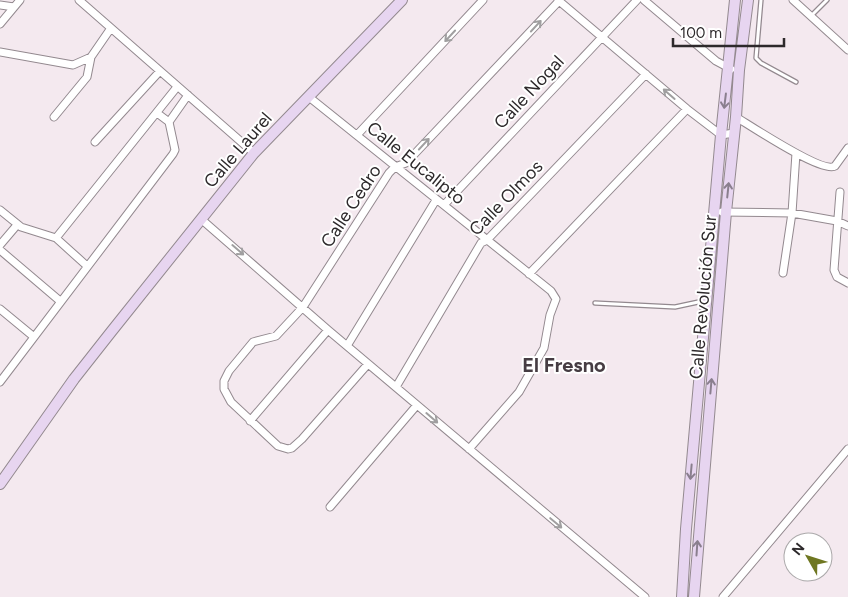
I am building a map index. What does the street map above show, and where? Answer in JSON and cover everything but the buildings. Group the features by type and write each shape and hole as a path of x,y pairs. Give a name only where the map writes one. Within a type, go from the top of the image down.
{"main road":[{"name":"Calle Laurel","path":"0,484 74,380 254,153 402,0"},
{"name":"Calle Revolución Sur","path":"694,597 726,212 736,116 731,34 735,0"},
{"name":"Calle Revolución Sur","path":"682,597 686,529 721,135 734,69 744,34 748,0"},
{"path":"731,34 744,34"},
{"path":"694,446 706,447"},
{"path":"686,529 699,530"}],"street":[{"path":"0,24 20,0"},
{"path":"79,0 254,153"},
{"path":"357,135 483,0"},
{"path":"558,0 686,109 721,135 734,133"},
{"name":"Calle Cedro","path":"250,421 231,402 224,389 224,381 229,371 253,342 276,336 303,307 384,180 395,167 404,165 409,160 558,0"},
{"name":"Calle Nogal","path":"444,205 637,0"},
{"path":"644,0 712,58 734,69"},
{"path":"793,0 848,50"},
{"path":"0,5 14,7"},
{"path":"54,117 87,77 91,57 111,28"},
{"path":"0,52 73,65 91,57"},
{"path":"95,142 160,71"},
{"name":"Calle Olmos","path":"396,387 481,243 487,240 646,74"},
{"path":"56,238 177,87"},
{"path":"169,122 188,95"},
{"name":"Calle Eucalipto","path":"309,96 555,296 542,352 519,392 469,449"},
{"path":"529,274 686,109"},
{"path":"0,382 173,154 175,150 169,122 156,114"},
{"path":"736,116 796,154 829,168 835,166 848,148"},
{"path":"783,273 792,213 796,154"},
{"path":"840,192 834,273 837,277 848,283"},
{"path":"347,346 436,200"},
{"path":"0,210 27,230 56,238 87,266"},
{"path":"714,210 726,212 792,213 837,221 848,226"},
{"path":"201,218 328,330 645,597"},
{"path":"0,245 17,224"},
{"path":"0,250 60,301"},
{"path":"0,309 34,337"},
{"path":"328,330 250,421 281,448 292,448 302,439 368,364"},
{"path":"0,367 7,373"},
{"path":"330,507 417,405"},
{"path":"723,597 848,449"}],"lane":[{"path":"761,0 756,58 761,63 796,82"},
{"path":"811,16 827,0"},
{"path":"595,303 675,307 707,300 719,300"}],"district":[{"name":"El Fresno","path":"564,365"}]}
